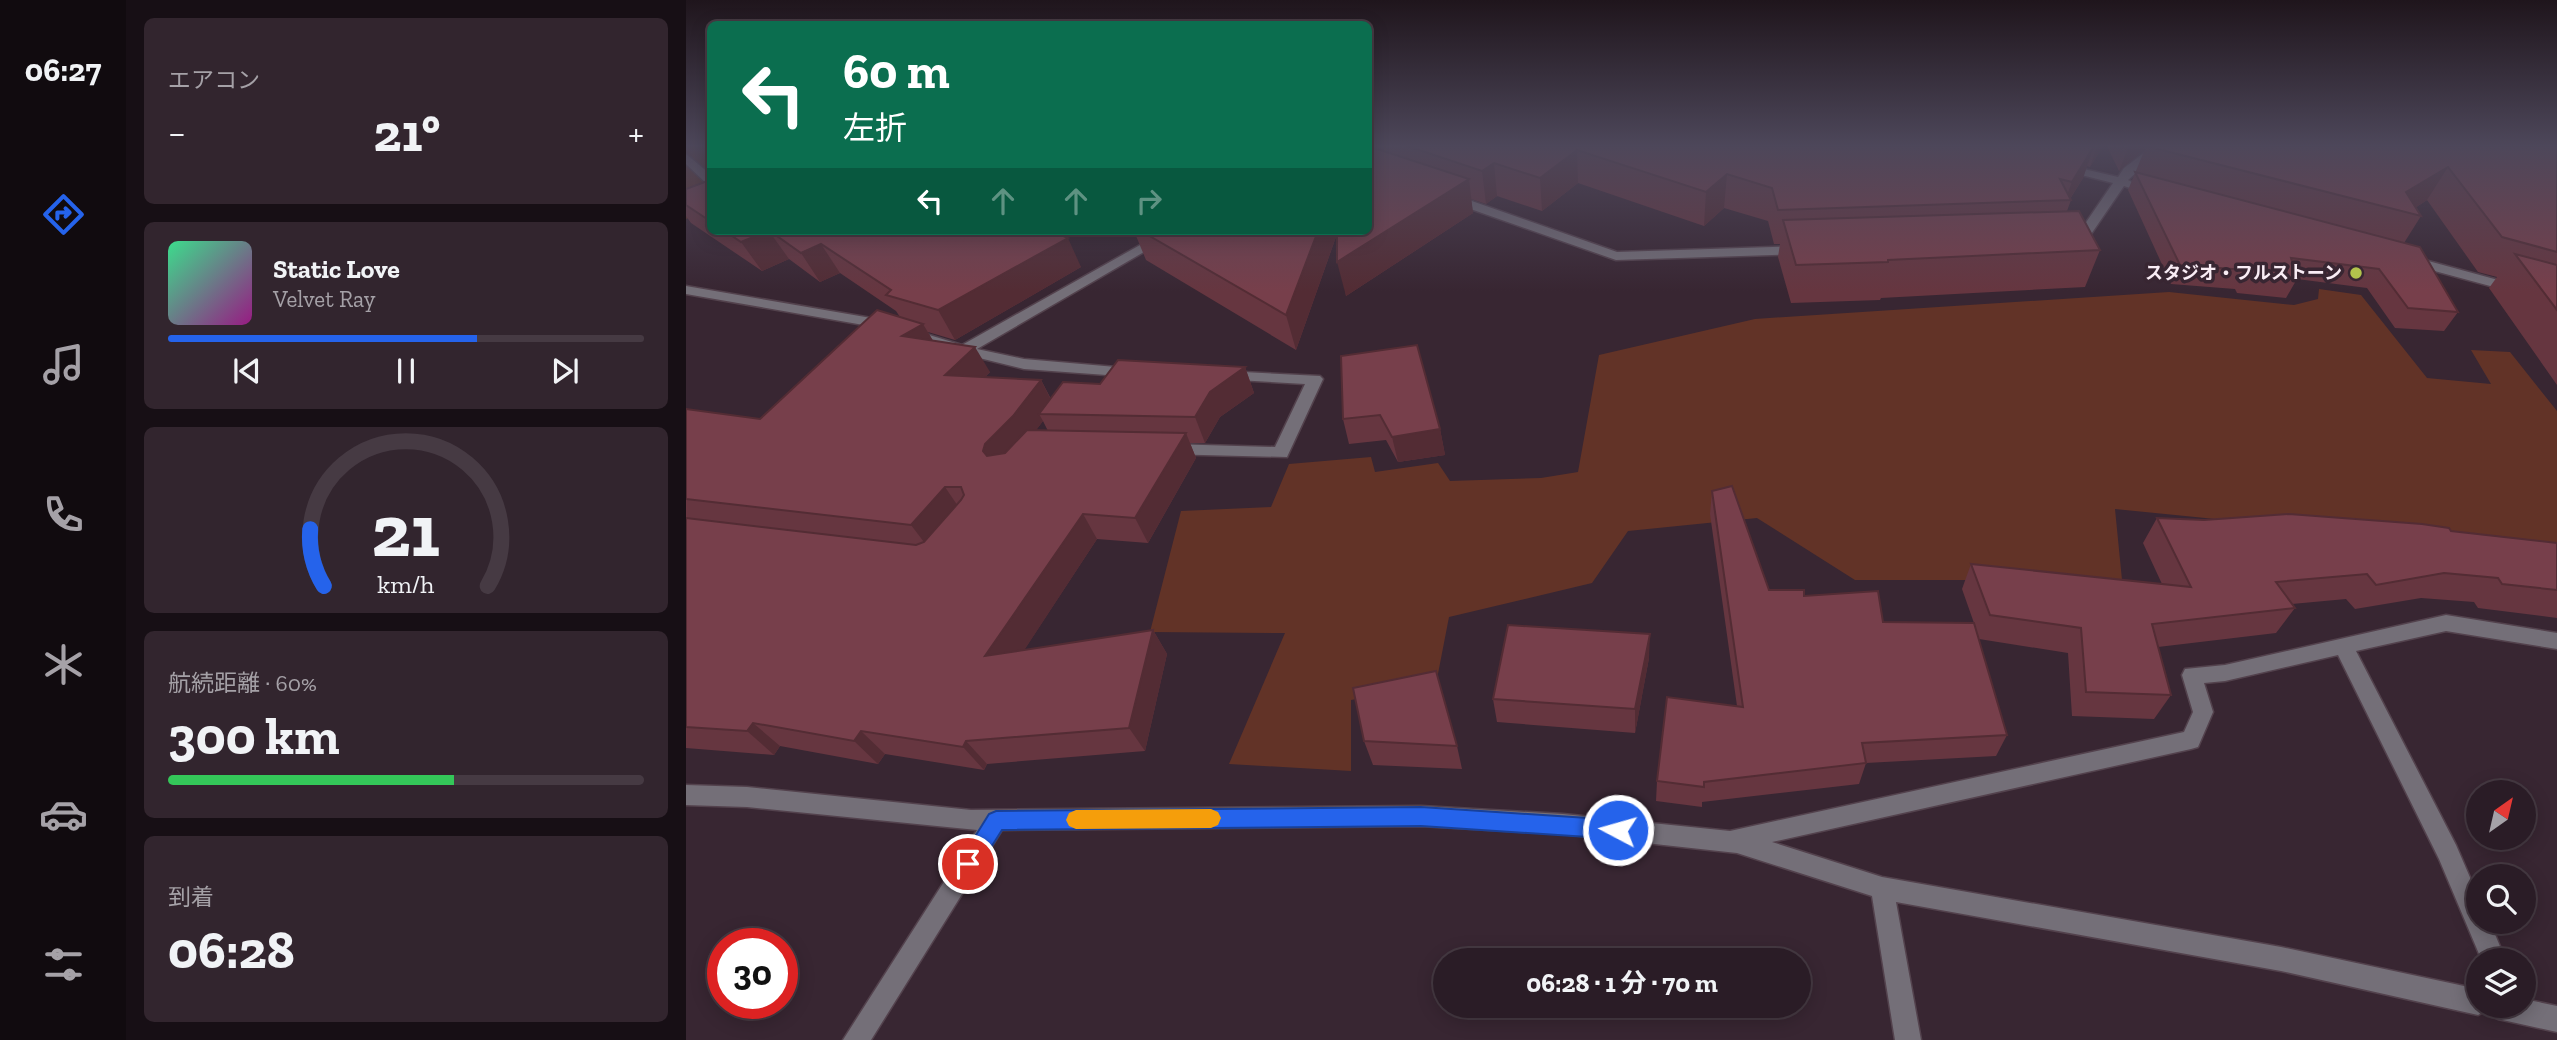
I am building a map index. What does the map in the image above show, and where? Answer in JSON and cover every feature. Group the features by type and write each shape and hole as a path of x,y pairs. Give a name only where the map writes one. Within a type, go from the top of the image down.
{"street":[{"path":"1441,195 1616,256 1821,249"},
{"path":"2053,241 2080,240 2111,195"},
{"path":"964,350 1167,235"},
{"path":"2398,256 2557,300"},
{"path":"686,290 877,323 964,350 1088,376 1148,373"},
{"path":"1158,450 1281,453 1315,379 1203,375"},
{"path":"1727,841 2191,740 2203,712 2192,675 2225,673 2446,623 2557,641"},
{"path":"2344,647 2448,853 2488,948"},
{"path":"686,794 747,797 971,820 1421,816 1563,824 1737,842 1882,888 2281,959 2466,999"},
{"path":"856,1040 996,820"},
{"path":"1882,888 1908,1040"},
{"path":"2536,1015 2557,1020"}],"shaded area":[{"path":"686,195 707,195 707,210 686,219"},
{"path":"2319,289 2361,295 2427,378 2491,384 2471,350 2510,352 2557,411 2557,553 2115,509 2122,580 1855,580 1757,518 1628,531 1592,583 1449,617 1436,684 1351,700 1351,771 1229,764 1285,633 1150,632 1181,511 1271,507 1289,464 1371,457 1375,472 1438,463 1450,481 1541,478 1578,472 1599,355 1755,319 2169,292 2294,305 2318,299"}],"building":[{"path":"686,195 707,195 707,219 686,205"},
{"path":"1372,195 1444,195 1337,262 1337,235 1372,235"},
{"path":"1774,195 2068,195 2071,200 1778,210"},
{"path":"2146,195 2221,195 2420,247 2458,312 2408,308 2379,269 2291,258 2297,279 2247,273 2245,270 2180,265"},
{"path":"2337,195 2408,195 2421,216"},
{"path":"2469,195 2557,195 2557,252 2502,237"},
{"path":"2079,211 2100,250 1796,265 1783,220"},
{"path":"731,235 758,235 741,242"},
{"path":"776,235 1061,235 1068,238 938,310 886,295 891,290 821,244 801,253"},
{"path":"1148,235 1316,235 1286,315"},
{"path":"2515,254 2557,265 2557,310"},
{"path":"877,310 923,324 902,336 975,347 945,375 1041,380 1013,416 985,444 983,451 987,456 1005,453 1027,430 1186,433 1135,518 1083,514 985,656 1153,630 1129,728 966,741 963,747 861,731 854,741 753,723 747,731 686,727 686,518 916,545 924,542 964,495 961,487 945,487 911,525 686,499 686,409 760,419"},
{"path":"1417,345 1440,429 1392,437 1380,415 1343,419 1341,356"},
{"path":"1118,360 1245,367 1210,392 1195,417 1039,414 1063,382 1100,384"},
{"path":"1732,486 1769,590 1804,590 1804,596 1878,591 1883,622 1974,623 2007,735 1862,743 1866,763 1704,782 1704,787 1657,781 1667,697 1743,707 1712,491"},
{"path":"2289,514 2422,524 2449,528 2451,531 2557,543 2557,590 2502,584 2498,578 2444,573 2376,585 2367,574 2276,582 2295,608 2152,624 2171,695 2086,692 2081,628 1990,615 1971,564 2191,587 2157,518 2204,520"},
{"path":"1508,625 1650,634 1635,709 1493,699"},
{"path":"1436,671 1457,746 1364,741 1353,688"}],"slow traffic":[{"path":"1076,820 1211,818"}],"place":[{"name":"スタジオ・フルストーン","path":"2356,273"}],"route":[{"path":"968,864 996,820 1421,816 1618,830"}]}
